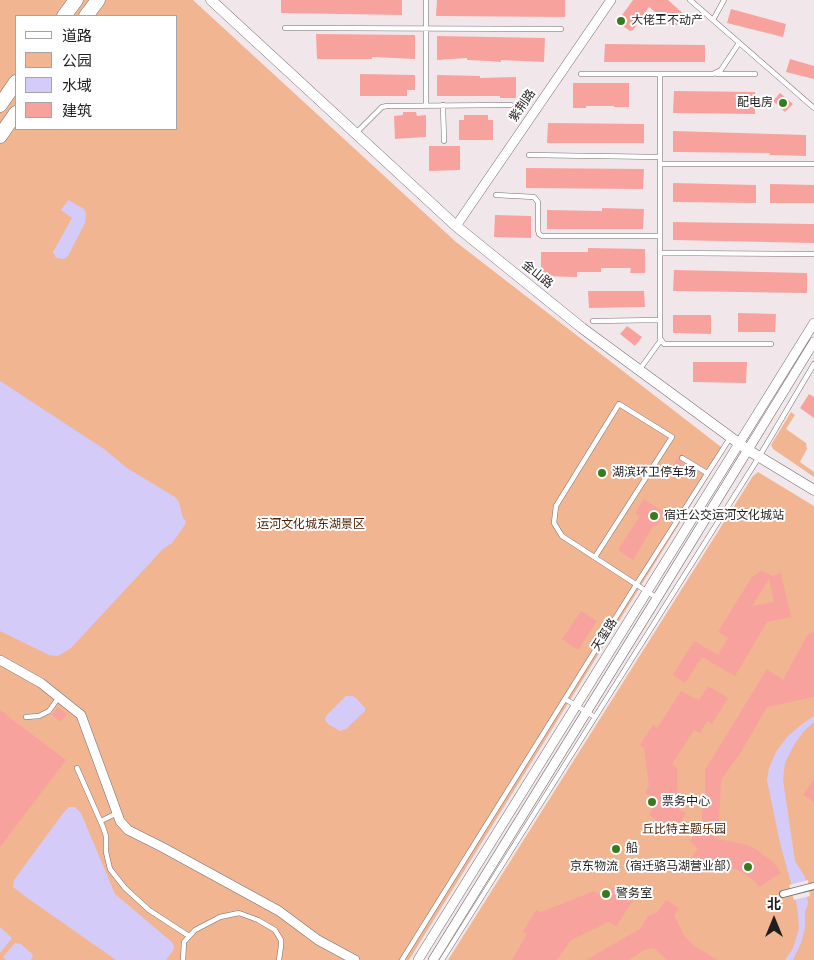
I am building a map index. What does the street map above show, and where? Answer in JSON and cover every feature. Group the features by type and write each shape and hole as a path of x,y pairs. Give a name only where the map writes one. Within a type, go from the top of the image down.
{"highway":[{"path":"65,15 76,0"},
{"path":"87,15 98,0"},
{"path":"0,105 15,83"},
{"path":"0,136 15,114"}],"street":[{"name":"金山路","path":"211,0 456,226 582,328 744,447 814,490"},
{"name":"金山路","path":"221,0 267,51"},
{"name":"紫荆路","path":"456,226 611,0"},
{"name":"天玺路","path":"433,960 591,714 679,563 814,323"},
{"name":"天玺路","path":"418,960 669,557 814,342"},
{"path":"0,660 41,683 81,715 120,821 128,830 279,911 318,940 355,960"},
{"path":"783,894 814,886"}],"lane":[{"path":"426,0 426,105"},
{"path":"690,0 814,108"},
{"path":"713,20 724,0"},
{"path":"285,28 562,29"},
{"path":"713,74 721,70 739,43"},
{"path":"581,74 755,74"},
{"path":"639,370 661,340 660,74"},
{"path":"443,105 444,141"},
{"path":"356,134 382,107 511,105"},
{"path":"529,155 660,156"},
{"path":"660,164 814,164"},
{"path":"496,195 534,197 538,202 538,230 542,236 660,236"},
{"path":"660,254 814,254"},
{"path":"593,321 660,320"},
{"path":"661,340 664,344 771,344"},
{"path":"442,960 591,714 688,568 759,456 814,364"},
{"path":"595,558 672,437 619,404 556,506 554,523 562,536 595,558 636,585 657,598"},
{"path":"402,960 636,585 731,437"},
{"path":"682,458 708,473"},
{"path":"669,557 688,568"},
{"path":"26,717 39,716 49,711 60,697"},
{"path":"565,699 591,714"},
{"path":"77,768 106,836 110,870 149,910 189,936"},
{"path":"101,821 117,813"},
{"path":"183,960 184,942 195,930 220,917 239,913 246,914 275,930 282,946 278,960"}],"green space":[{"name":"运河文化城东湖景区","path":"0,0 193,0 456,242 725,450 409,960 0,960"},
{"path":"791,412 795,415 786,429 806,443 807,449 800,462 814,472 814,477 773,449 771,445"},
{"name":"丘比特主题乐园","path":"758,472 814,506 814,960 448,960 753,476"}],"water":[{"path":"68,200 84,209 86,213 85,223 68,256 64,259 56,258 53,252 72,218 61,210"},
{"path":"0,381 104,449 127,468 175,497 179,502 183,518 186,521 172,543 163,549 71,648 58,656 49,655 0,631"},
{"path":"346,696 353,696 357,699 365,708 365,711 346,729 340,731 325,720 326,716"},
{"path":"814,716 814,722 803,732 794,745 785,763 784,771 783,780 795,861 805,877 808,904 805,912 805,928 801,943 793,960 785,960 793,948 799,929 798,914 780,843 767,780 769,768 776,752 787,737"},
{"path":"69,807 75,807 81,813 115,894 173,943 174,949 166,960 116,960 13,887 14,880"},
{"path":"0,927 12,938 1,952 0,952"},
{"path":"15,943 21,944 33,955 31,960 6,960 3,957"}],"pier":[{"path":"808,880 810,896 794,900 789,885"}],"building":[{"path":"281,0 402,0 402,15 281,13"},
{"path":"437,0 565,0 565,17 436,16"},
{"path":"633,0 668,0 686,16 677,25 672,26 649,7 633,30 630,31 617,22"},
{"path":"731,9 786,24 783,37 727,23"},
{"path":"316,34 415,35 415,59 372,57 372,59 317,59"},
{"path":"437,36 545,38 544,62 501,60 501,62 467,60 467,58 437,60"},
{"path":"605,44 705,45 705,62 604,62"},
{"path":"790,59 814,66 814,79 786,72"},
{"path":"360,74 415,75 415,90 407,90 407,96 360,96"},
{"path":"437,75 480,76 480,78 516,77 516,98 500,98 500,96 437,96"},
{"path":"573,83 629,83 629,107 586,106 586,108 573,108"},
{"path":"674,91 755,92 755,114 673,113"},
{"name":"配电房","path":"780,93 793,104 785,112 773,101"},
{"path":"403,112 416,112 417,116 426,115 426,137 395,139 394,116 403,115"},
{"path":"464,115 488,115 488,120 493,120 493,140 459,140 459,120 464,120"},
{"path":"548,123 644,124 644,143 547,143"},
{"path":"673,131 806,135 806,156 770,155 770,153 673,152"},
{"path":"429,146 460,146 460,170 429,171"},
{"path":"526,168 644,169 643,189 526,188"},
{"path":"673,183 756,185 756,203 673,202"},
{"path":"770,184 814,185 814,203 770,203"},
{"path":"602,208 644,209 643,229 547,229 547,210 602,211"},
{"path":"495,215 531,216 531,238 494,237"},
{"path":"673,222 814,224 814,243 673,240"},
{"path":"588,248 645,249 645,273 630,273 631,268 601,268 601,272 577,272 577,277 541,276 541,252 588,252"},
{"path":"674,270 807,273 807,293 673,291"},
{"path":"588,291 644,291 645,307 589,308"},
{"path":"738,313 776,314 775,332 738,332"},
{"path":"673,315 711,315 711,334 673,333"},
{"path":"627,326 642,337 635,346 620,334"},
{"path":"693,362 747,362 746,383 693,382"},
{"path":"809,394 814,397 814,418 800,408"},
{"path":"677,459 698,472 694,478 673,466"},
{"path":"644,499 665,513 656,527 654,525 633,560 618,550 640,516 635,513"},
{"path":"761,571 773,576 781,573 791,617 767,622 735,676 702,657 685,683 673,675 694,641 718,655 728,638 718,632 752,577","holes":["769,579 774,602 752,606"]},
{"path":"581,611 597,621 578,650 562,639"},
{"path":"814,632 814,697 767,707 741,752 721,780 718,839 744,844 756,849 773,862 781,873 759,887 740,871 726,867 712,868 697,874 686,867 698,848 690,842 701,823 705,794 705,770 767,669 783,680 808,634"},
{"path":"708,686 728,698 712,724 707,721 700,733 694,730 672,764 677,768 678,809 686,813 672,838 652,826 656,820 649,815 653,807 647,804 651,796 645,793 649,786 644,748 640,745 653,725 657,728 681,691 699,700"},
{"path":"58,707 67,714 61,722 52,715"},
{"path":"0,710 66,760 0,847"},
{"path":"814,779 814,802 803,795"},
{"path":"613,887 633,901 616,926 609,922 571,940 557,960 512,960 527,934 523,932 536,910 541,912 594,891 599,894 608,890 610,892"},
{"path":"666,900 679,908 674,915 684,935 694,946 718,960 667,960 654,948 644,950 629,960 586,960 640,929 648,916 657,913"}],"place":[{"name":"大佬王不动产","path":"621,21"},
{"name":"配电房","path":"783,103"},
{"name":"湖滨环卫停车场","path":"602,473"},
{"name":"宿迁公交运河文化城站","path":"654,516"},
{"name":"票务中心","path":"652,802"},
{"name":"船","path":"616,849"},
{"name":"京东物流（宿迁骆马湖营业部）","path":"748,867"},
{"name":"警务室","path":"606,894"}]}
